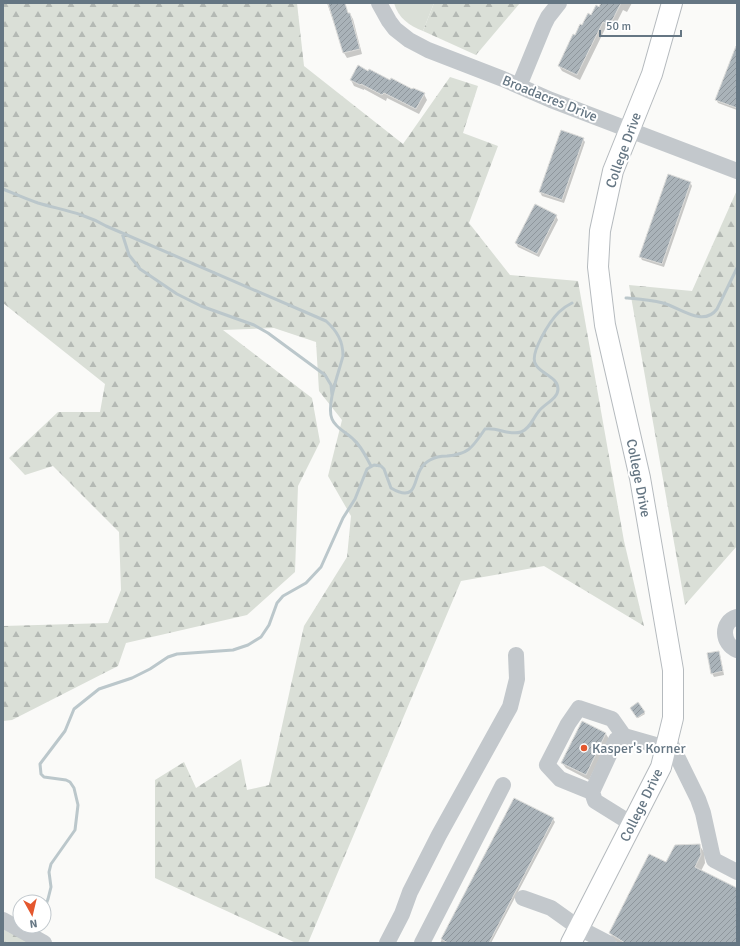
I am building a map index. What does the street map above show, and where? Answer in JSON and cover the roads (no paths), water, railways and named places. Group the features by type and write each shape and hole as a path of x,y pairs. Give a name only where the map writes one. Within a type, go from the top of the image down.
{"main road":[{"name":"College Drive","path":"575,935 661,767 673,718 673,670 640,478 605,325 598,267 600,231 613,171 652,74 672,3"}],"street":[{"name":"Broadacres Drive","path":"379,3 389,21 402,34 409,40 428,50 488,73 551,100 737,171"},
{"path":"519,86 548,17 559,3"},
{"path":"737,617 728,622 724,629 725,638 729,645 737,650"},
{"path":"387,943 438,835 510,707 516,679 516,654"},
{"path":"624,736 612,719 580,708 568,724 547,765 560,779 594,796 632,824"},
{"path":"594,796 616,740 624,736 667,743 698,799 703,813 714,860 737,872"},
{"path":"422,943 503,785"},
{"path":"523,898 551,908 575,935 608,943"},
{"path":"3,920 44,943"}],"waterway":[{"path":"3,189 38,203 73,212 89,218 326,321 339,337 343,351 332,397 332,419 336,426 351,437 364,452 371,466"},
{"path":"122,233 129,255 140,269 177,294 201,306 254,325 268,333 325,375 331,385 332,395"},
{"path":"626,298 663,303 691,315 705,317 717,309 737,268"},
{"path":"49,894 51,887 49,872 51,864 75,830 78,805 74,788 70,782 66,780 44,777 41,774 40,764 65,731 74,709 99,689 132,678 150,669 168,657 177,654 233,650 248,645 261,637 269,625 277,603 283,596 306,583 321,567 343,518 355,499 367,469 374,465 381,466 384,469 391,488 406,493 411,491 413,488 419,471 425,463 436,457 455,455 466,451 474,444 485,429 494,429 512,433 524,431 541,408 556,396 558,389 557,385 555,381 538,368 534,360 535,353 546,329 555,316 562,309 572,303"}],"place":[{"name":"Kasper's Korner","path":"584,748"}]}
